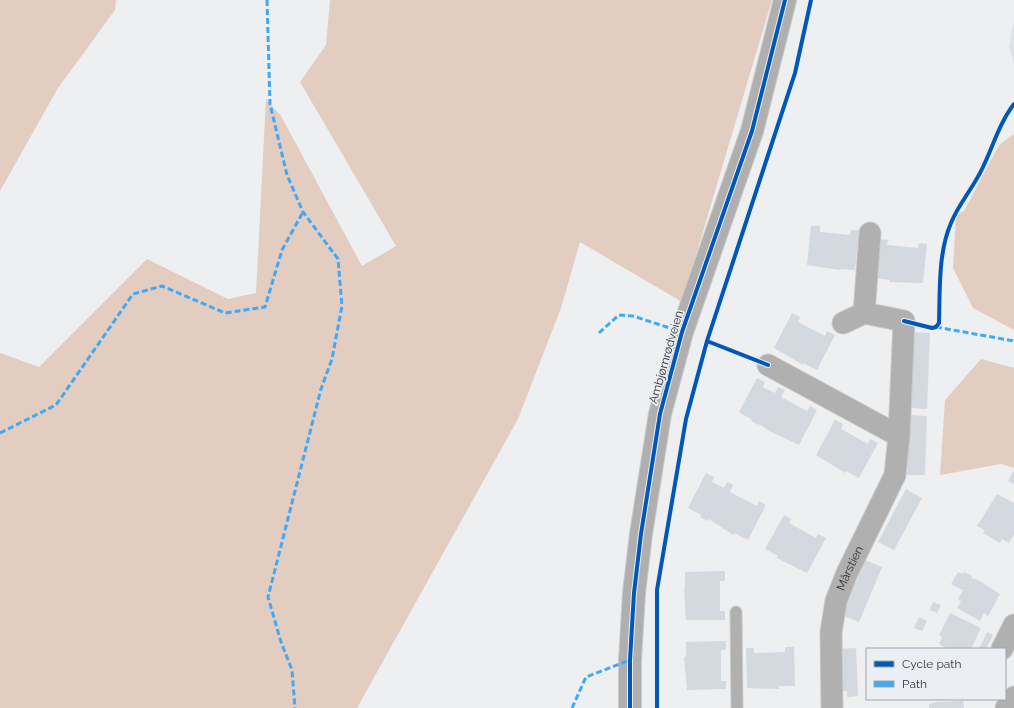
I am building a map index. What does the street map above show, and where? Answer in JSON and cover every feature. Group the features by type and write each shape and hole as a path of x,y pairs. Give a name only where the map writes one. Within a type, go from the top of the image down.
{"street":[{"name":"Ambjørnrødveien","path":"630,708 630,660 634,593 640,534 660,414 682,332 752,131 785,0"},
{"path":"843,323 864,313 870,233"},
{"name":"Mårstien","path":"832,708 831,632 836,601 847,573 895,475 899,436 904,321 864,313"},
{"path":"768,365 899,436"},
{"path":"1002,648 1014,625"},
{"path":"1006,708 1014,697"}],"lane":[{"path":"736,612 737,708"}],"shaded area":[{"path":"0,0 116,0 115,10 58,88 0,191"},
{"path":"330,0 772,0 682,302 580,242 561,308 518,419 357,708 0,708 0,353 39,367 147,259 228,299 256,293 266,99 281,116 362,266 396,246 300,82 326,45"},
{"path":"1014,18 1014,63 1009,47"},
{"path":"1014,134 1014,330 973,308 953,268 956,215 964,211 999,145"},
{"path":"981,359 1014,368 1014,468 1001,464 940,475 945,400"}],"building":[{"path":"811,226 820,226 820,232 850,235 851,230 859,230 855,270 840,270 807,265"},
{"path":"879,239 888,240 887,245 918,248 919,243 927,244 923,283 889,282 890,280 875,278"},
{"path":"792,313 800,317 798,322 825,336 827,331 835,335 817,370 803,363 803,365 774,348"},
{"path":"911,332 930,333 927,409 909,408"},
{"path":"757,378 765,382 763,387 775,393 778,387 785,390 781,397 807,411 810,406 817,410 799,445 769,431 739,412"},
{"path":"909,415 927,416 925,475 907,475"},
{"path":"835,420 843,424 841,429 868,444 870,439 878,443 859,478 846,471 845,473 816,455"},
{"path":"1013,471 1014,472 1014,484 1008,481"},
{"path":"706,473 714,477 712,482 724,488 727,482 733,485 730,492 757,506 759,501 766,505 748,540 734,533 733,535 709,519 708,521 700,517 701,515 688,508"},
{"path":"906,489 922,498 894,550 878,542"},
{"path":"997,494 1014,503 1014,534 1009,543 1002,539 1000,543 983,533 985,530 977,526"},
{"path":"784,515 791,519 789,523 816,538 818,534 826,538 807,573 777,558 778,556 765,549"},
{"path":"865,560 882,567 859,622 842,615"},
{"path":"725,571 725,581 720,581 720,611 725,611 725,620 686,620 684,587 685,572"},
{"path":"958,572 963,574 964,572 972,576 971,578 978,580 1000,594 988,616 984,613 980,621 957,608 961,601 958,599 963,590 951,584"},
{"path":"933,602 941,605 937,613 930,610"},
{"path":"950,613 981,628 971,648 946,648 939,644 942,637 939,635"},
{"path":"919,617 927,621 922,631 914,628"},
{"path":"987,632 993,635 986,648 979,648"},
{"path":"726,641 726,650 721,650 721,681 726,681 726,689 687,690 684,657 686,657 686,642"},
{"path":"785,647 794,647 795,686 779,686 779,689 747,688 746,648 754,648 754,653 785,652"},
{"path":"856,648 858,696 847,697 847,691 839,691 837,649"},
{"path":"963,701 964,708 929,708 929,704 938,702"}],"marked path":[{"path":"267,0 270,104 287,175 303,212 338,259 342,306 332,359 321,389 268,597 281,642 292,670 295,708"},
{"path":"0,433 56,405 133,294 162,286 225,313 265,307 282,250 303,212"},
{"path":"599,333 619,315 633,316 682,332"},
{"path":"936,327 1014,341"},
{"path":"572,708 586,677 630,660"}],"cycle path":[{"path":"630,708 630,660 634,593 641,534 660,414 682,332 752,131 785,0"},
{"path":"657,708 657,590 686,419 707,341 795,73 811,0"},
{"path":"904,321 932,328 936,327 939,323 940,272 944,247 951,223 987,159 1001,126 1014,104"},
{"path":"707,341 768,365"}]}
